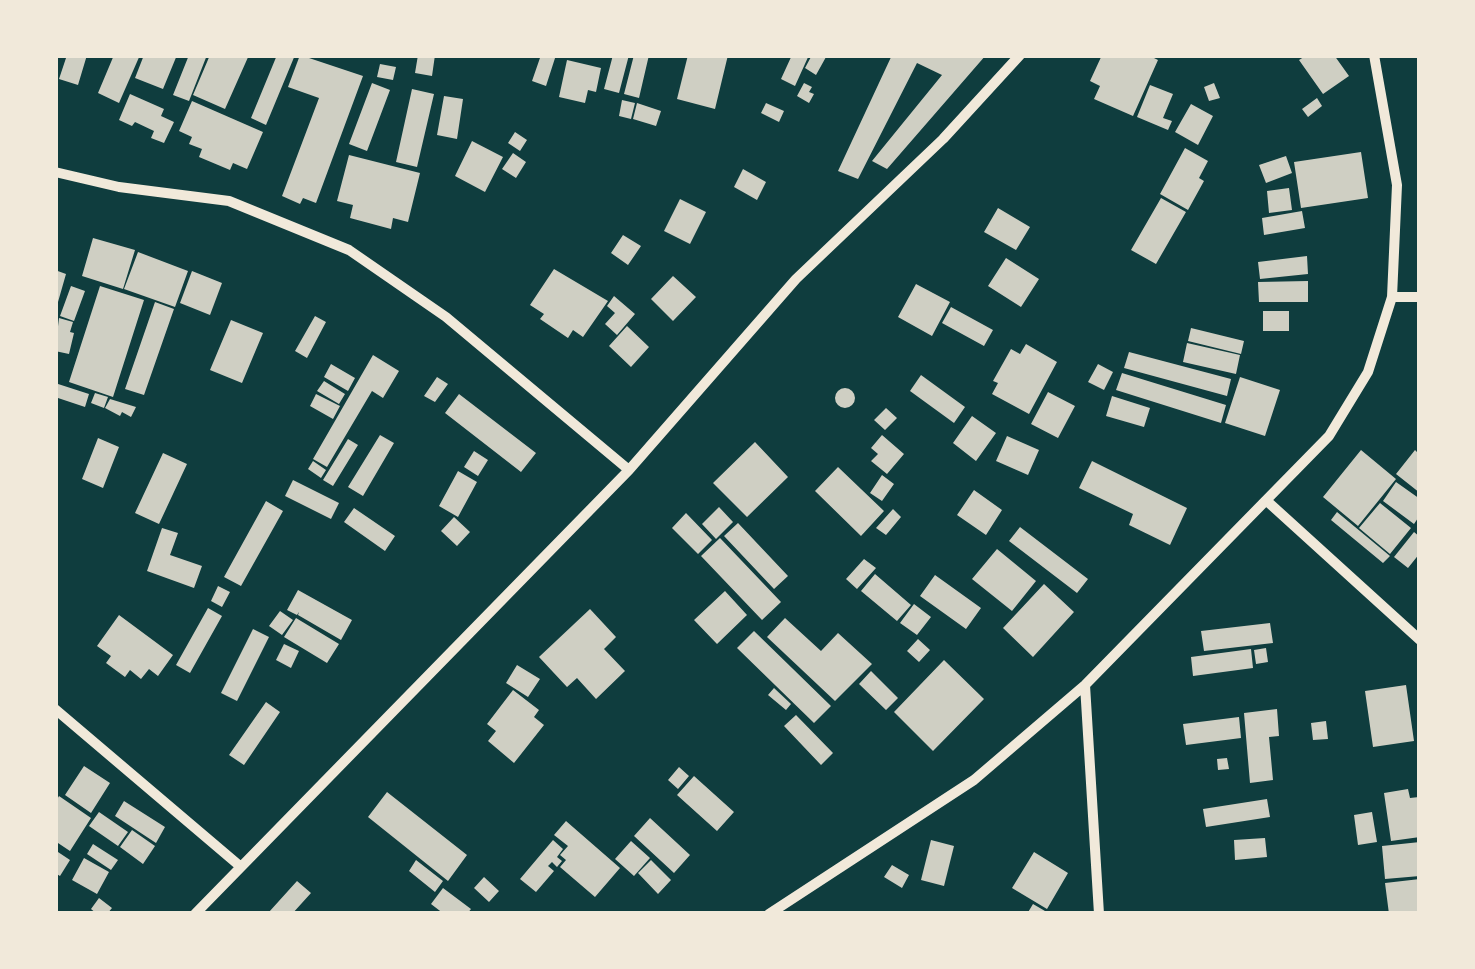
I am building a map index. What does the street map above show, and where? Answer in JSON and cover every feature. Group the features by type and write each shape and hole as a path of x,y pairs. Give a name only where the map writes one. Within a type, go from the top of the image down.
{"street":[{"path":"195,914 629,470 796,279 943,138 1020,55"},
{"path":"768,914 974,780 1085,684 1329,436 1368,372 1392,297 1397,185 1374,55"},
{"path":"55,172 118,187 230,201 349,250 446,318 629,470"},
{"path":"1392,297 1420,297"},
{"path":"1268,502 1420,640"},
{"path":"1085,684 1099,914"},
{"path":"55,708 241,867"}],"building":[{"path":"67,55 87,55 78,85 59,79"},
{"path":"114,55 140,55 119,103 98,93"},
{"path":"144,55 177,55 163,89 135,78"},
{"path":"189,55 207,55 189,101 173,95"},
{"path":"210,55 249,55 225,109 193,95"},
{"path":"277,55 295,55 266,125 251,118"},
{"path":"300,55 363,76 316,203 303,198 300,204 282,196 319,98 288,87"},
{"path":"418,55 435,55 432,76 415,73"},
{"path":"541,55 556,55 546,86 532,81"},
{"path":"613,55 629,55 619,93 604,89"},
{"path":"634,55 649,55 639,98 624,94"},
{"path":"688,55 728,55 715,109 677,99"},
{"path":"792,55 809,55 795,86 781,79"},
{"path":"812,55 826,57 816,75 805,68"},
{"path":"892,55 986,55 887,169 872,161 942,75 917,63 858,179 838,171"},
{"path":"1102,55 1148,55 1158,60 1133,116 1094,99 1100,86 1090,81"},
{"path":"1307,55 1334,55 1349,76 1323,94 1299,60"},
{"path":"567,60 601,68 596,92 588,90 585,103 559,97"},
{"path":"380,64 396,67 393,80 377,77"},
{"path":"372,83 390,90 367,151 349,144"},
{"path":"804,83 812,87 809,92 814,94 809,103 797,96"},
{"path":"1214,83 1220,98 1209,101 1204,87"},
{"path":"1150,85 1173,94 1163,118 1172,121 1168,130 1137,117"},
{"path":"412,89 434,94 417,167 396,162"},
{"path":"130,94 164,109 161,116 174,122 164,143 151,138 154,131 119,120"},
{"path":"444,96 463,99 457,139 437,135"},
{"path":"1317,98 1322,106 1308,117 1302,109"},
{"path":"622,100 635,103 631,119 619,116"},
{"path":"192,101 263,132 247,169 233,163 230,170 199,157 202,149 189,144 192,137 179,131"},
{"path":"637,103 661,111 656,126 633,119"},
{"path":"766,103 784,111 779,122 761,113"},
{"path":"1191,104 1213,116 1198,145 1175,132"},
{"path":"515,132 527,140 520,151 508,143"},
{"path":"472,141 503,157 485,192 455,176"},
{"path":"1185,148 1208,161 1199,178 1204,181 1188,210 1160,194"},
{"path":"1361,152 1368,198 1301,208 1294,162"},
{"path":"513,153 526,162 516,178 502,169"},
{"path":"349,155 420,173 408,222 393,218 391,229 350,218 353,205 337,201"},
{"path":"1286,156 1292,173 1266,183 1259,165"},
{"path":"743,169 766,182 757,200 734,187"},
{"path":"1289,188 1292,210 1269,213 1267,191"},
{"path":"1161,198 1186,212 1156,264 1131,250"},
{"path":"680,199 706,212 690,244 664,231"},
{"path":"998,208 1030,227 1016,250 984,232"},
{"path":"1302,211 1305,228 1264,235 1262,218"},
{"path":"623,235 641,246 628,265 611,253"},
{"path":"93,238 135,250 123,289 82,276"},
{"path":"138,252 188,271 175,307 124,289"},
{"path":"1307,256 1308,274 1260,279 1258,262"},
{"path":"1006,258 1039,279 1021,307 988,286"},
{"path":"554,269 608,301 583,337 573,330 568,338 540,319 544,314 530,305"},
{"path":"55,270 66,274 56,309 55,309"},
{"path":"192,271 222,283 210,315 180,303"},
{"path":"673,276 696,297 673,321 651,299"},
{"path":"1308,281 1308,302 1259,302 1258,282"},
{"path":"916,284 950,302 932,336 898,317"},
{"path":"71,286 85,291 74,321 60,316"},
{"path":"100,286 144,300 113,397 69,382"},
{"path":"614,296 635,314 617,335 605,324 615,313 607,306"},
{"path":"155,302 174,309 144,395 125,389"},
{"path":"951,307 993,330 984,346 942,323"},
{"path":"1263,311 1289,311 1289,331 1263,331"},
{"path":"315,316 326,322 307,358 295,351"},
{"path":"59,318 73,322 69,354 55,351"},
{"path":"231,320 263,333 242,383 210,370"},
{"path":"627,326 649,347 631,367 609,346"},
{"path":"1191,328 1244,341 1241,354 1188,341"},
{"path":"1187,343 1240,355 1236,374 1183,362"},
{"path":"1026,344 1057,362 1029,414 992,394 998,383 993,381 1011,349 1020,354"},
{"path":"1129,352 1231,379 1227,396 1124,368"},
{"path":"373,355 399,371 383,398 372,391 327,467 313,459"},
{"path":"331,364 355,378 348,391 324,377"},
{"path":"1098,364 1113,372 1104,390 1088,382"},
{"path":"1122,373 1226,405 1221,423 1116,390"},
{"path":"921,375 965,407 954,423 910,391"},
{"path":"437,377 448,384 435,402 424,396"},
{"path":"1240,377 1280,390 1265,436 1225,423"},
{"path":"324,381 345,394 339,404 317,391"},
{"path":"55,383 89,394 85,407 55,397"},
{"path":"845,388 855,398 845,408 835,398"},
{"path":"1048,392 1075,406 1058,438 1031,424"},
{"path":"95,393 108,397 104,408 91,403"},
{"path":"316,394 340,406 333,419 310,406"},
{"path":"459,394 536,453 521,472 445,413"},
{"path":"1112,396 1150,408 1144,427 1106,416"},
{"path":"110,399 136,407 131,417 105,408"},
{"path":"886,408 897,418 885,430 874,420"},
{"path":"972,416 996,433 976,461 953,443"},
{"path":"380,435 394,443 363,496 348,487"},
{"path":"882,435 904,454 887,474 871,461 878,454 871,448"},
{"path":"1007,436 1039,450 1028,475 996,461"},
{"path":"98,438 119,447 103,488 82,479"},
{"path":"348,439 358,445 333,486 323,480"},
{"path":"755,442 788,477 747,517 713,483"},
{"path":"1361,450 1396,479 1358,526 1323,497"},
{"path":"1415,450 1420,455 1420,493 1396,474"},
{"path":"474,451 488,460 478,476 464,467"},
{"path":"163,453 187,464 159,524 135,513"},
{"path":"313,461 326,470 321,478 308,469"},
{"path":"1092,461 1187,508 1170,545 1129,525 1133,514 1079,488"},
{"path":"838,467 884,511 861,536 815,491"},
{"path":"458,471 477,482 458,517 439,506"},
{"path":"882,475 894,484 882,501 870,493"},
{"path":"293,480 339,503 331,519 285,496"},
{"path":"1396,482 1420,499 1420,515 1414,524 1383,501"},
{"path":"974,490 1002,510 986,535 957,515"},
{"path":"266,501 283,511 241,586 224,577"},
{"path":"1380,503 1411,528 1390,554 1359,528"},
{"path":"719,507 733,522 716,539 702,524"},
{"path":"354,508 395,536 385,551 344,522"},
{"path":"893,509 901,517 886,535 876,528"},
{"path":"1337,512 1390,556 1383,563 1331,520"},
{"path":"686,513 712,540 698,554 672,528"},
{"path":"454,517 470,532 457,546 441,531"},
{"path":"738,523 788,576 774,589 724,536"},
{"path":"1020,527 1088,579 1077,593 1009,541"},
{"path":"162,528 178,533 170,555 202,566 194,588 147,571"},
{"path":"1414,532 1420,537 1420,553 1408,568 1394,557"},
{"path":"720,538 781,602 762,620 701,556"},
{"path":"997,549 1036,581 1012,611 972,579"},
{"path":"864,559 876,568 857,589 846,579"},
{"path":"875,574 911,605 897,621 861,591"},
{"path":"935,575 981,608 966,629 920,596"},
{"path":"1044,584 1074,612 1033,657 1003,628"},
{"path":"218,586 230,592 222,607 211,601"},
{"path":"298,590 352,620 341,640 298,615 299,612 297,615 287,610"},
{"path":"725,591 747,615 717,644 694,620"},
{"path":"914,604 931,617 917,635 900,623"},
{"path":"208,608 222,616 190,673 176,665"},
{"path":"590,609 616,637 604,649 625,671 596,699 577,678 567,687 539,657"},
{"path":"280,611 293,620 282,635 269,626"},
{"path":"119,615 173,655 158,676 149,669 141,679 130,670 125,677 106,663 111,656 97,646"},
{"path":"296,618 339,644 327,663 284,637"},
{"path":"785,618 821,651 838,633 872,664 835,701 767,637"},
{"path":"1270,623 1273,643 1204,651 1201,631"},
{"path":"253,629 269,637 237,701 221,693"},
{"path":"754,631 831,706 814,723 737,648"},
{"path":"918,639 930,650 919,662 907,651"},
{"path":"284,644 299,651 291,668 276,660"},
{"path":"1266,648 1268,662 1256,664 1254,650"},
{"path":"1251,649 1253,668 1193,676 1191,657"},
{"path":"944,660 984,699 933,751 894,712"},
{"path":"517,665 540,679 528,697 506,683"},
{"path":"871,671 898,698 886,710 859,684"},
{"path":"1406,685 1414,741 1373,747 1365,691"},
{"path":"774,688 791,704 786,710 768,695"},
{"path":"513,690 539,710 534,717 544,725 514,763 488,741 496,731 487,724"},
{"path":"266,702 280,712 244,765 229,755"},
{"path":"1277,709 1279,736 1269,737 1273,780 1250,783 1244,713"},
{"path":"796,715 833,753 821,765 784,726"},
{"path":"1239,717 1241,738 1186,745 1183,724"},
{"path":"1326,721 1328,739 1313,740 1311,723"},
{"path":"1227,758 1229,769 1218,770 1217,759"},
{"path":"84,766 110,783 91,813 65,795"},
{"path":"679,767 689,776 678,789 668,780"},
{"path":"694,776 734,812 717,831 677,795"},
{"path":"1408,789 1410,798 1420,800 1420,837 1391,841 1384,793"},
{"path":"387,792 467,855 448,881 368,817"},
{"path":"59,796 91,818 70,851 55,841 55,803"},
{"path":"1267,799 1270,817 1206,827 1203,809"},
{"path":"124,801 165,827 156,843 115,816"},
{"path":"99,812 128,832 118,846 89,826"},
{"path":"1372,812 1377,842 1358,845 1354,815"},
{"path":"650,818 690,855 674,873 634,836"},
{"path":"566,821 620,868 595,897 560,867 566,860 560,855 568,846 554,835"},
{"path":"132,830 155,846 143,864 120,847"},
{"path":"1265,838 1267,857 1235,860 1234,840"},
{"path":"553,840 563,849 557,857 562,861 557,867 552,862 548,866 554,871 536,892 520,879"},
{"path":"931,840 954,846 944,886 921,880"},
{"path":"631,841 650,858 634,876 615,859"},
{"path":"1420,842 1420,876 1385,879 1382,846"},
{"path":"93,844 118,860 111,870 87,854"},
{"path":"55,850 70,860 60,876 55,873"},
{"path":"1034,852 1068,873 1047,909 1012,888"},
{"path":"84,858 109,872 97,894 72,880"},
{"path":"416,860 443,881 435,892 409,871"},
{"path":"651,860 671,880 658,894 638,873"},
{"path":"892,865 909,875 902,888 884,877"},
{"path":"484,877 499,891 489,902 474,888"},
{"path":"1420,879 1420,914 1389,914 1385,883"},
{"path":"297,881 311,893 292,914 271,914 269,912"},
{"path":"443,888 471,909 467,914 444,914 431,904"},
{"path":"99,898 112,908 107,914 91,909"},
{"path":"1033,904 1045,911 1043,914 1027,914"}]}
